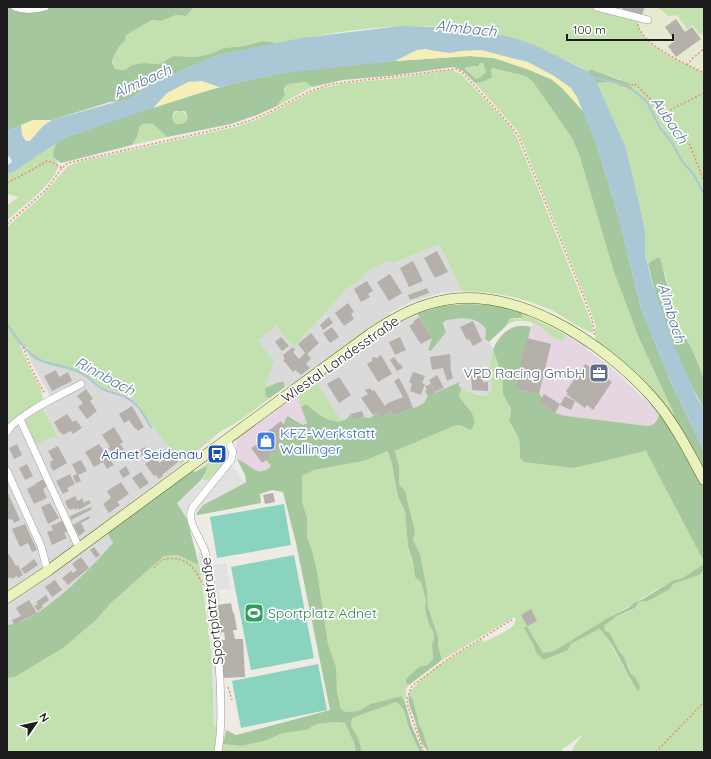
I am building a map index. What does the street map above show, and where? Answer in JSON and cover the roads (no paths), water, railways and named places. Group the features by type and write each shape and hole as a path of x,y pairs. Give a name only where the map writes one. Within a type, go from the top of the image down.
{"main road":[{"name":"Wiestal Landesstraße","path":"7,598 49,570 332,362 392,320 433,302 452,299 478,298 508,304 533,312 578,335 609,357 640,384 662,410 685,445 704,480"}],"street":[{"path":"15,7 21,10 45,7"},
{"path":"597,7 648,20"},
{"path":"7,432 12,424 49,401 81,384"},
{"path":"20,419 79,548"},
{"name":"Sportplatzstraße","path":"218,752 221,733 221,708 218,645 205,550 191,521 190,515 193,507 231,460 233,452 227,440"},
{"path":"7,471 41,546 46,565 49,570"}],"water":[{"path":"401,26 445,27 474,30 517,39 542,49 587,71 597,83 626,148 645,231 645,254 652,283 675,347 697,398 704,409 704,451 671,383 641,308 619,218 598,149 577,97 571,88 554,76 528,62 481,50 450,53 426,49 417,50 395,61 301,71 262,77 219,87 202,81 188,82 167,93 153,108 66,137 13,172 7,174 7,165 12,161 10,157 7,156 7,131 21,125 22,135 26,141 30,141 43,126 52,120 133,97 157,81 218,55 301,38"}],"waterway":[{"name":"Aubach","path":"591,77 627,85 647,102 660,128 671,141 682,161 694,175 704,194"},
{"name":"Rinnbach","path":"7,324 21,344 35,357 45,362 78,371 100,388 130,399 136,404 151,427"}],"place":[{"name":"VPD Racing GmbH","path":"599,373"},
{"name":"KFZ-Werkstatt Wallinger","path":"266,441"},
{"name":"Adnet Seidenau","path":"217,454"},
{"name":"Sportplatz Adnet","path":"254,613"}],"water label":[{"name":"Almbach","path":"466,28"},
{"name":"Almbach","path":"142,81"},
{"name":"Almbach","path":"672,313"}]}
